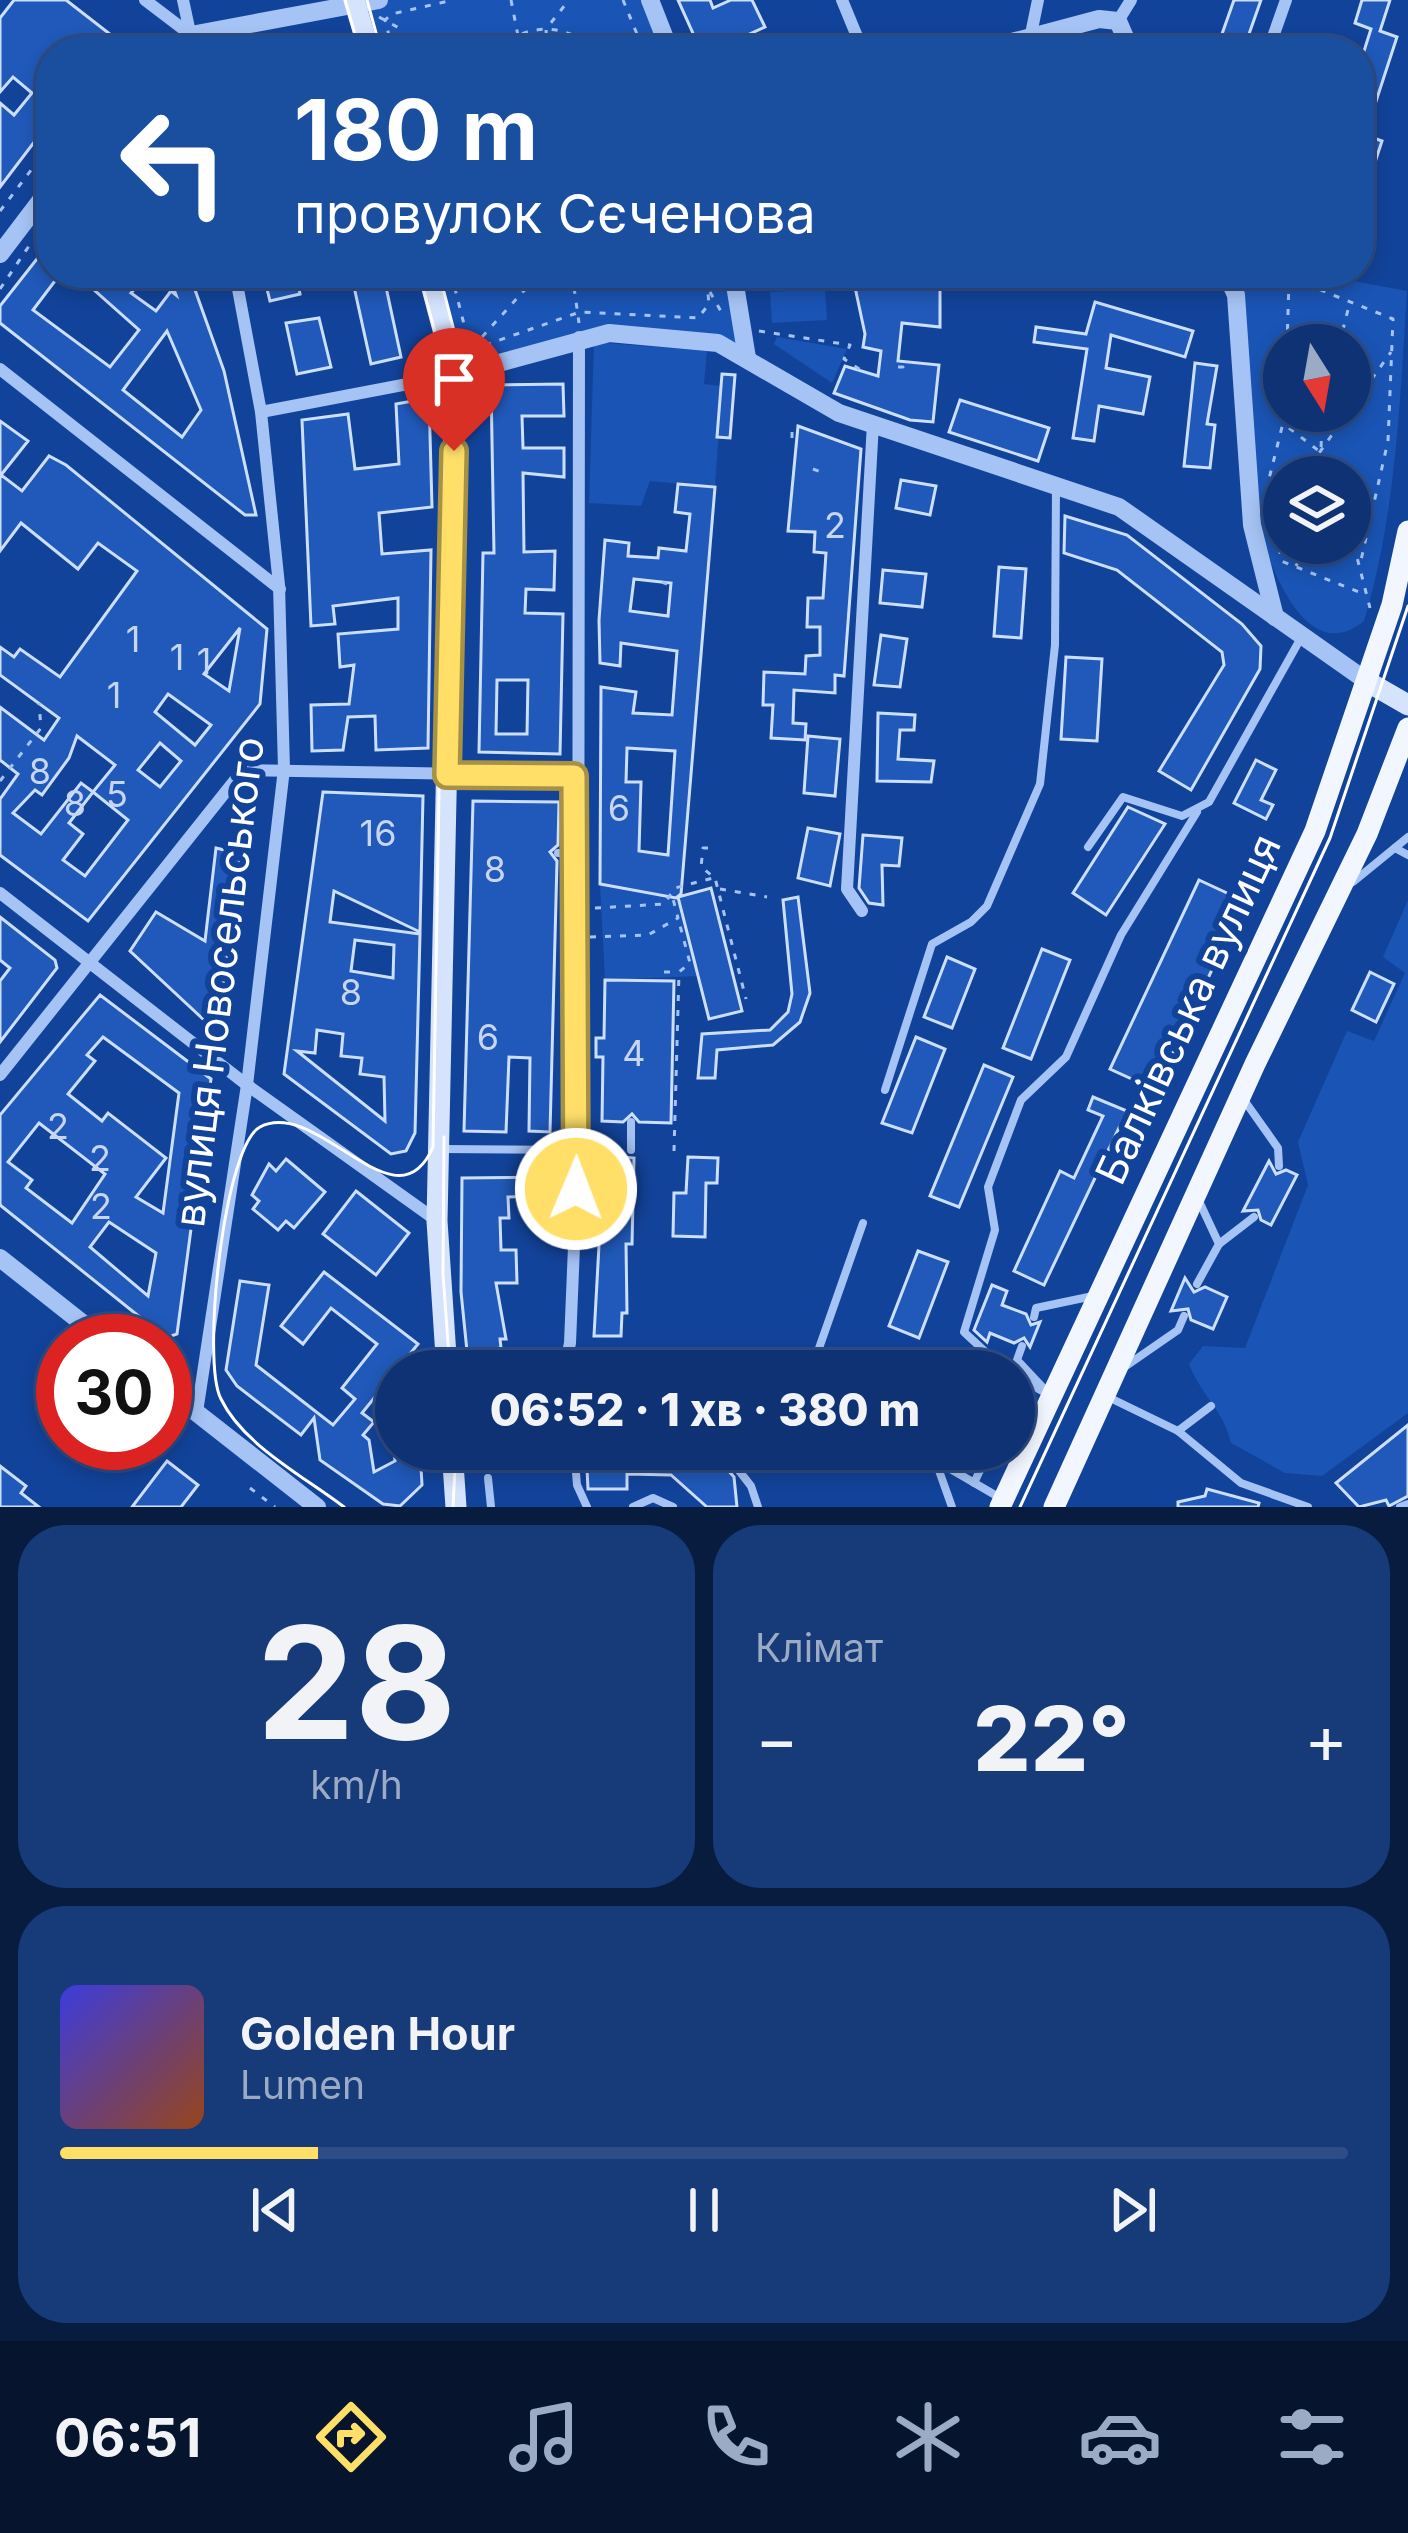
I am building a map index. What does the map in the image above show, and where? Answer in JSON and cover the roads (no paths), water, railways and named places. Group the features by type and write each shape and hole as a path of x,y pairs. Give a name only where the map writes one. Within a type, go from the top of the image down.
{"main road":[{"path":"363,2 367,36"},
{"path":"432,288 455,375 437,1221 446,1350"},
{"name":"Балківська вулиця","path":"1002,1503 1315,831 1368,682 1408,531"},
{"path":"1368,682 1408,705"},
{"name":"Балківська вулиця","path":"1054,1507 1241,1095 1403,759 1408,728"},
{"path":"456,1470 456,1507"}],"street":[{"path":"145,0 184,36"},
{"path":"183,0 191,36"},
{"path":"650,0 664,36"},
{"path":"842,0 857,36"},
{"path":"1036,36 1038,0"},
{"path":"1118,21 1131,0"},
{"path":"1273,36 1286,0"},
{"path":"221,36 363,2"},
{"path":"1048,36 1079,21 1118,21"},
{"path":"1118,21 1124,36"},
{"path":"0,254 36,207"},
{"name":"вулиця Новосельського","path":"197,1412 247,1085 284,770 280,589 261,412 238,288"},
{"path":"736,288 747,358"},
{"path":"1233,288 1252,524 1275,617"},
{"path":"261,412 455,375 579,337 686,337 718,343 838,412 1119,507 1368,682"},
{"path":"568,1350 578,1150 574,776 579,337"},
{"path":"0,369 280,589"},
{"path":"862,911 847,889 873,422"},
{"path":"0,1075 244,770 574,776"},
{"path":"0,893 247,1085 437,1221"},
{"path":"0,1258 71,1314"},
{"path":"192,1408 317,1507"}],"lane":[{"path":"885,1090 932,944 988,906 1040,784 1055,645 1056,487"},
{"path":"983,1350 964,1332 995,1230 988,1187 1021,1100 1066,1058 1121,935 1197,812 1208,802 1302,636"},
{"path":"1088,847 1124,797 1166,815 1197,812"},
{"path":"1337,894 1408,837"},
{"path":"1395,848 1408,855"},
{"path":"558,853 576,853"},
{"path":"1241,1095 1278,1148 1279,1166"},
{"path":"631,1150 632,1122"},
{"path":"439,1149 578,1150"},
{"path":"1197,1195 1219,1244"},
{"path":"1197,1284 1219,1244 1254,1216"},
{"path":"818,1350 863,1223"},
{"path":"1034,1317 1036,1308 1095,1295"},
{"path":"1184,1316 1178,1330 1107,1386 1178,1431 1241,1483 1308,1507"},
{"path":"1022,1346 1017,1360 1050,1395"},
{"path":"1035,1387 1050,1395"},
{"path":"1178,1431 1211,1406"},
{"path":"1035,1421 1039,1420"},
{"path":"576,1470 587,1507"},
{"path":"739,1470 752,1486 758,1507"},
{"path":"941,1470 952,1507"},
{"path":"952,1470 1002,1503"},
{"path":"974,1483 980,1470"},
{"path":"488,1478 491,1507"},
{"path":"633,1507 653,1498 673,1507"}],"tram line":[{"path":"345,0 356,36"},
{"path":"367,0 377,36"},
{"path":"344,1507 276,1459 231,1416 215,1377 215,1301 236,1172 247,1143 260,1127 283,1123 307,1129 378,1170 399,1176 417,1169 433,1147 446,373 423,288"},
{"path":"443,288 465,373 463,436"},
{"path":"1020,1507 1330,838 1408,606"},
{"path":"444,1137 443,1274 448,1350"},
{"path":"453,1507 455,1470"}]}
